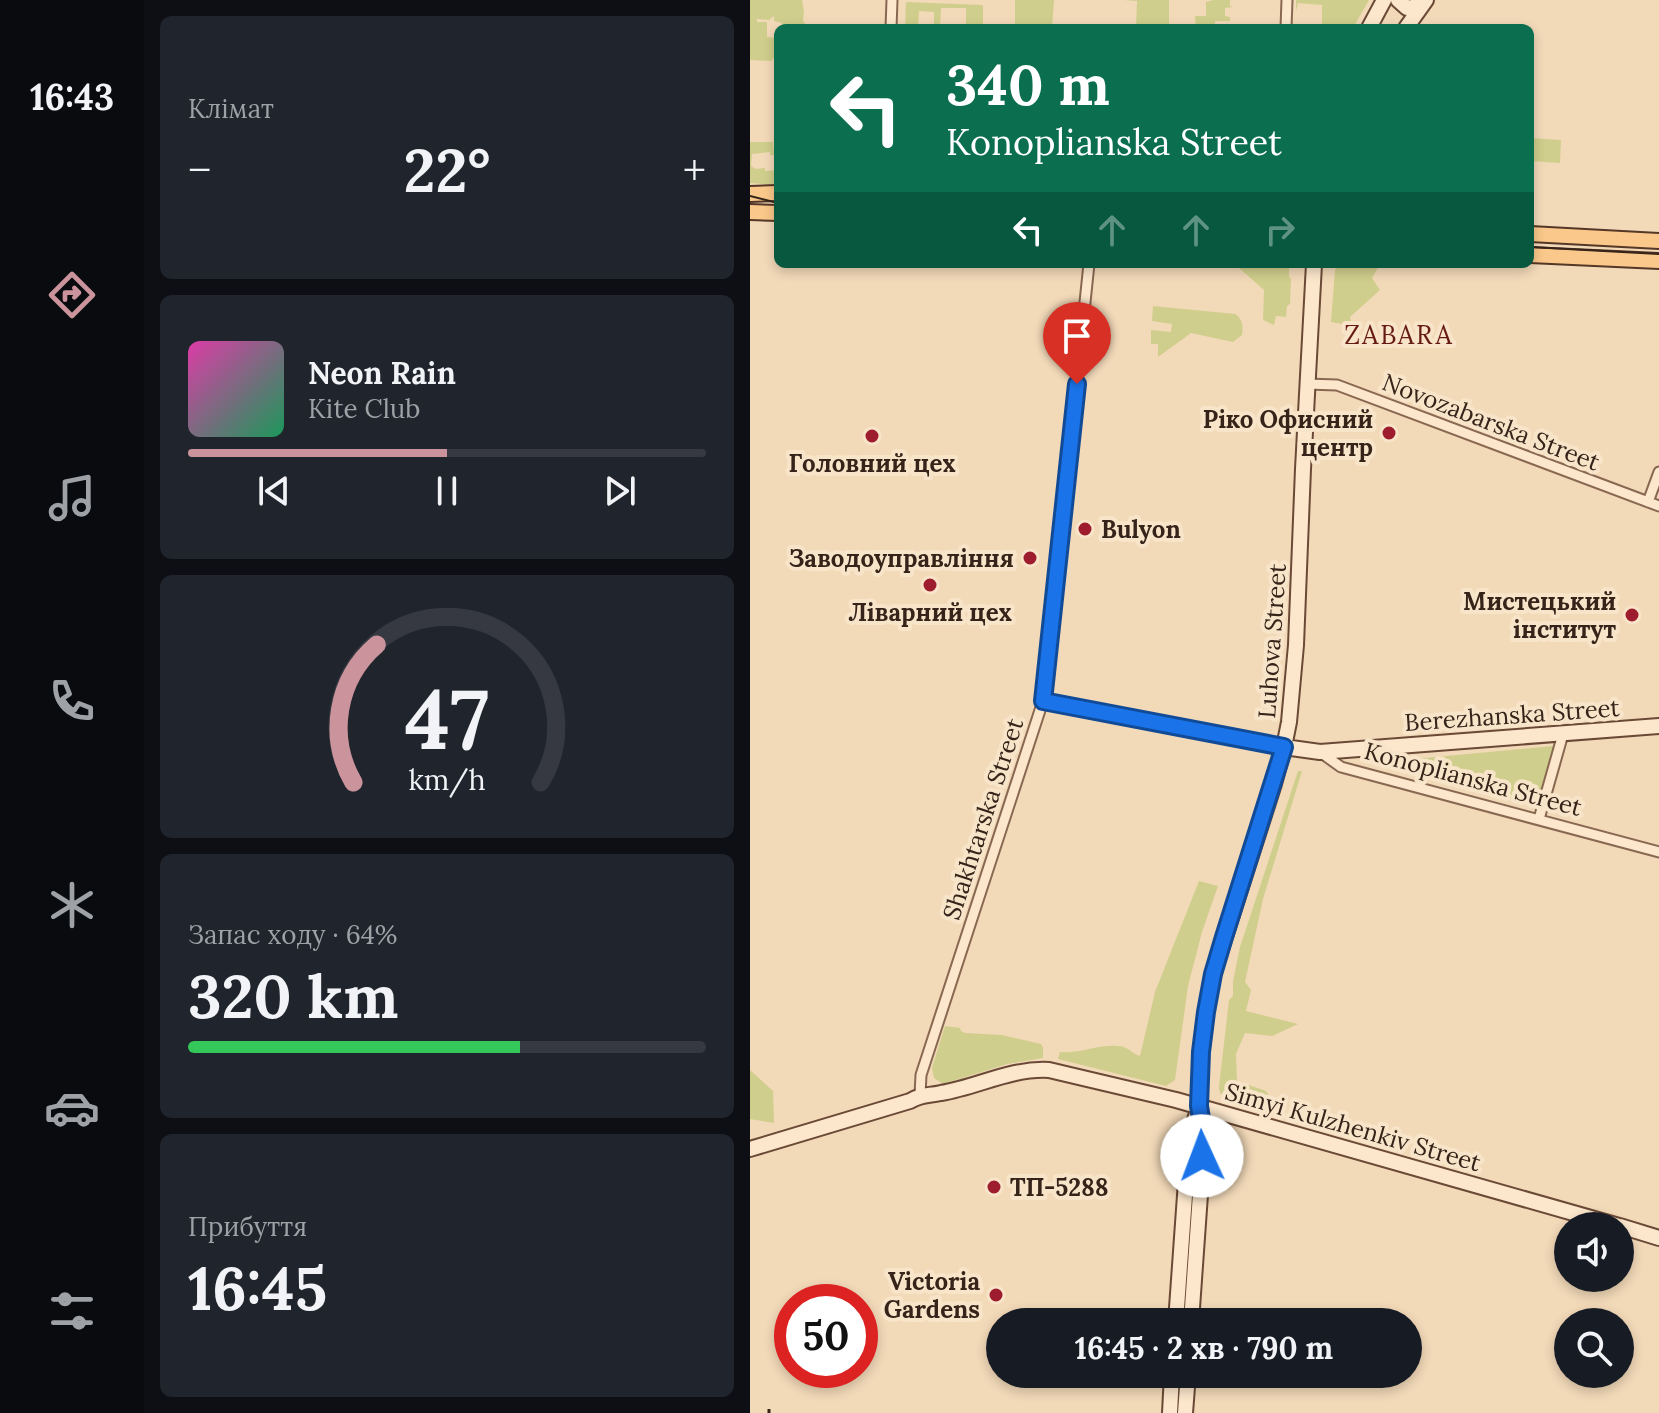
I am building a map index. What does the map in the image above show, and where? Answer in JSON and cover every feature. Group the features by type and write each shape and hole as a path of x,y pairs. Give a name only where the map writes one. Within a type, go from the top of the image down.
{"main road":[{"path":"1371,24 1384,0"},
{"path":"1398,0 1407,8 1426,0"},
{"path":"1409,24 1426,0"},
{"path":"750,194 774,193"},
{"path":"750,212 774,213"},
{"path":"1534,234 1659,241"},
{"path":"1534,255 1659,261"},
{"name":"Luhova Street","path":"1192,1308 1204,1138 1199,1106 1206,1012 1213,974 1284,747 1292,698 1314,268"},
{"name":"Berezhanska Street","path":"1320,752 1659,726"},
{"name":"Konoplianska Street","path":"1284,747 1320,752"},
{"name":"Simyi Kulzhenkiv Street","path":"750,1149 910,1101 920,1095 941,1093 1032,1069 1049,1070 1199,1106 1571,1212"},
{"name":"Luhova Street","path":"1177,1308 1189,1139 1199,1106"},
{"name":"Simyi Kulzhenkiv Street","path":"1634,1230 1659,1238"},
{"path":"1170,1413 1171,1388"},
{"path":"1185,1413 1187,1388"}],"street":[{"path":"891,24 892,0"},
{"path":"1286,24 1287,0"},
{"name":"Shakhtarska Street","path":"920,1095 921,1075 1043,701 1089,268"},
{"name":"Novozabarska Street","path":"1307,384 1337,385 1659,506"},
{"path":"1648,502 1659,472"},
{"name":"Konoplianska Street","path":"1043,701 1284,747"},
{"path":"1539,819 1563,734"},
{"name":"Konoplianska Street","path":"1320,752 1341,767 1659,852"}],"shaded area":[{"path":"750,0 802,0 805,24 782,24 774,21 774,16 769,20 757,19 757,22 767,22 767,37 774,38 774,58 772,61 750,60"},
{"path":"1015,0 1054,0 1052,24 1015,24"},
{"path":"1124,0 1169,0 1169,24 1136,24 1137,1"},
{"path":"1230,0 1233,7 1225,8 1225,16 1230,17 1230,21 1196,24 1195,16 1206,16 1206,2"},
{"path":"1296,0 1369,0 1355,24 1322,24 1322,5 1298,3 1296,11"},
{"path":"906,2 983,5 983,24 966,24 966,8 941,8 940,24 934,24 934,12 919,11 918,24 905,24"},
{"path":"1534,138 1561,140 1560,163 1534,161"},
{"path":"750,142 773,142 774,155 770,152 752,154 751,166 774,170 774,185 750,183"},
{"path":"1239,268 1289,268 1290,304 1286,317 1276,316 1274,325 1263,320 1264,290"},
{"path":"1378,268 1372,278 1380,290 1350,317 1353,326 1331,322 1335,270"},
{"path":"1153,306 1235,314 1242,323 1242,335 1233,342 1191,333 1158,357 1158,344 1151,344 1151,330 1171,332 1172,324 1152,321"},
{"path":"1554,746 1537,806 1372,763"},
{"path":"1298,771 1302,771 1263,899 1245,982 1251,990 1246,1011 1298,1024 1272,1036 1245,1033 1236,1054 1237,1081 1266,1091 1282,1116 1279,1117 1239,1106 1220,1093 1219,1087 1229,1000 1233,996 1240,947"},
{"path":"1199,881 1218,886 1188,986 1175,1080 1166,1086 1058,1059 1060,1052 1111,1046 1125,1047 1140,1056 1155,992"},
{"path":"945,1026 960,1028 965,1033 1002,1035 1041,1044 1043,1058 1007,1064 942,1083 934,1078 932,1068"},
{"path":"750,1070 773,1091 774,1123 750,1119"}],"tram line":[{"path":"750,196 774,202"},
{"path":"1534,247 1659,254"}],"place":[{"name":"Ріко Офисний центр","path":"1389,433"},
{"name":"Головний цех","path":"872,436"},
{"name":"Bulyon","path":"1085,529"},
{"name":"Заводоуправління","path":"1030,558"},
{"name":"Ліварний цех","path":"930,585"},
{"name":"Мистецький інститут","path":"1632,615"},
{"name":"ТП-5288","path":"994,1187"},
{"name":"Victoria Gardens","path":"996,1295"}],"district":[{"name":"ZABARA","path":"1399,334"}],"route":[{"path":"1077,384 1043,701 1284,747 1213,974 1201,1052 1199,1106 1204,1138 1202,1156"}]}
